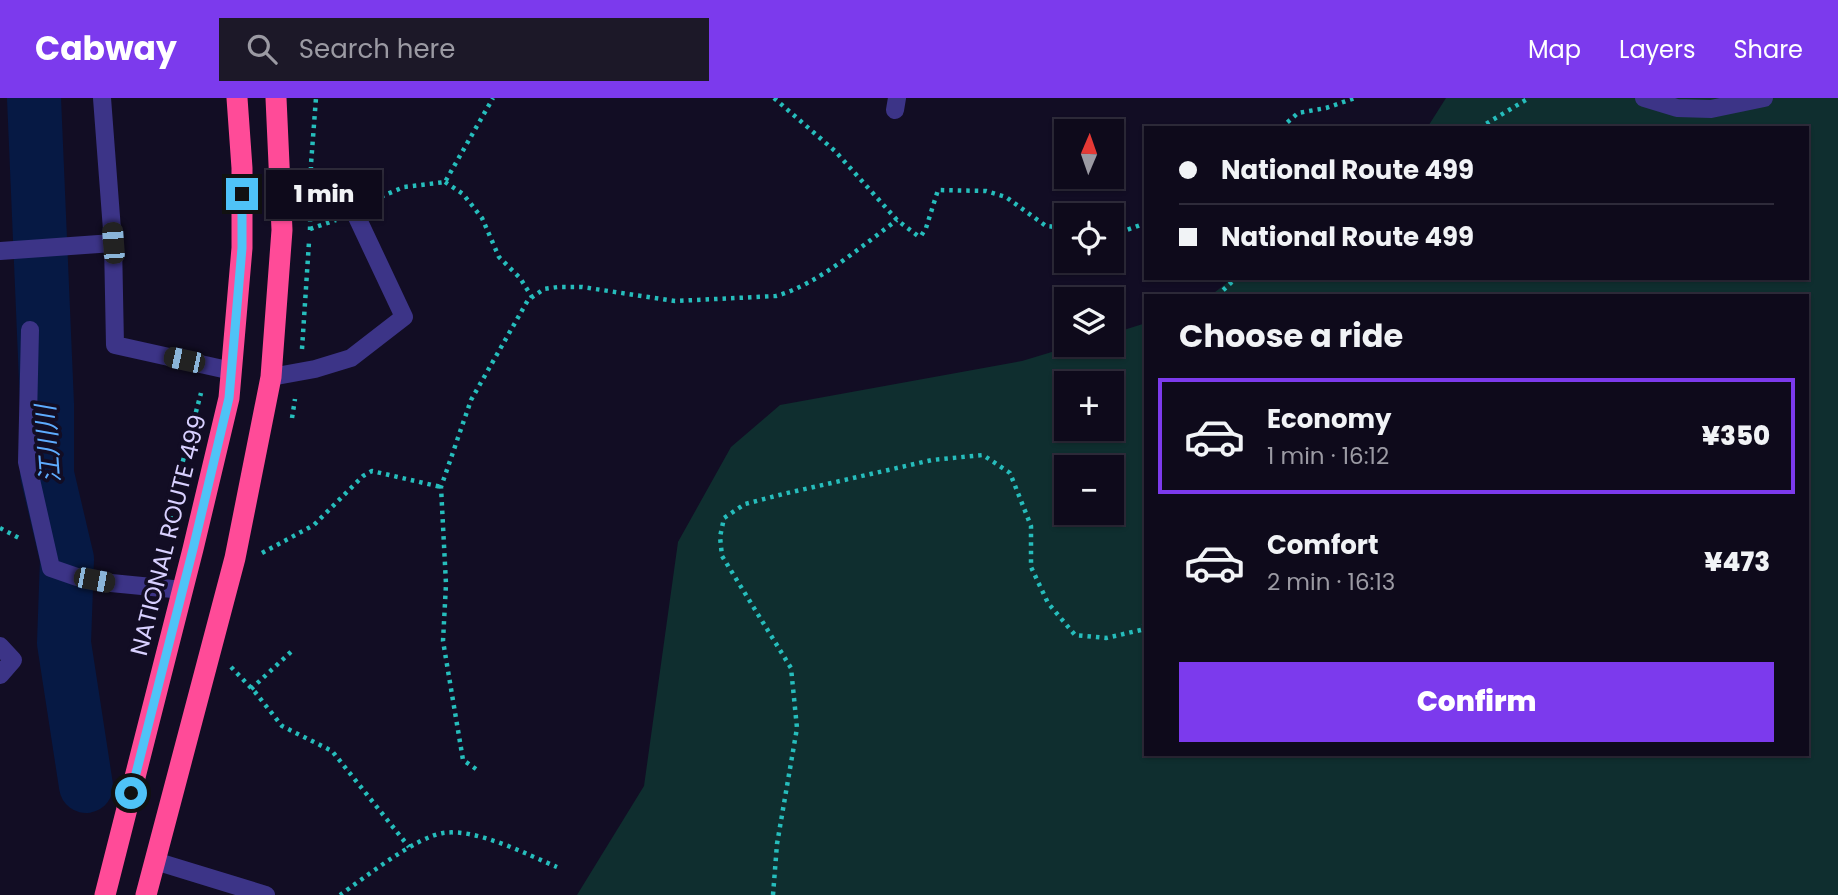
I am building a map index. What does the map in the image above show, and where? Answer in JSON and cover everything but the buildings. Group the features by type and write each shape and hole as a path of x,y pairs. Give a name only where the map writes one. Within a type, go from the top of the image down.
{"highway":[{"name":"NATIONAL ROUTE 499","path":"105,895 229,398 242,248 242,168 237,98"},
{"path":"146,895 234,558 271,377 282,230 276,98"}],"street":[{"path":"102,98 113,243 115,345 232,371"},
{"path":"1644,98 1676,108 1711,109 1764,98"},
{"path":"271,377 315,369 351,358 404,317 355,214"},
{"path":"0,251 113,243"},
{"path":"30,330 27,462 51,568 77,577 111,583 183,590"},
{"path":"0,646 13,660 0,675"},
{"path":"155,861 266,895"}],"path":[{"path":"445,182 492,98"},
{"path":"774,98 835,151 897,219 918,236 921,236 926,228 938,190 986,191 1006,197 1046,226 1054,227"},
{"path":"1283,126 1298,113 1326,108 1355,98"},
{"path":"1482,126 1530,98"},
{"path":"355,214 358,207 404,187 445,182 463,194 482,218 499,257 520,278 532,297"},
{"path":"476,769 463,760 443,641 446,584 441,486 471,400 528,300 544,289 558,287 675,301 776,296 791,292 839,262 897,219"},
{"path":"1124,231 1144,224"},
{"path":"1219,294 1234,280"},
{"path":"169,540 171,506 206,365"},
{"path":"773,895 777,844 797,728 791,668 722,556 720,537 724,518 745,504 783,494 932,460 983,455 1010,473 1031,526 1031,567 1048,603 1074,635 1106,638 1141,630 1144,625"},
{"path":"258,555 314,525 363,476 372,471 441,486"},
{"path":"251,689 294,649"},
{"path":"231,667 282,726 332,751 409,847"},
{"path":"340,895 409,847 430,836 443,833 487,838 557,867"}],"green space":[{"path":"1446,98 1838,98 1838,895 577,895 644,786 678,542 731,447 780,405 1022,361 1054,351 1054,357 1124,357 1124,330 1144,324 1144,756 1809,756 1809,294 1213,294 1230,280 1809,280 1809,126 1428,126"}],"waterway":[{"name":"江川川","path":"34,98 47,404 47,474 67,559 64,643 86,786"}],"route":[{"path":"131,793 229,398 242,248 242,194"}]}
